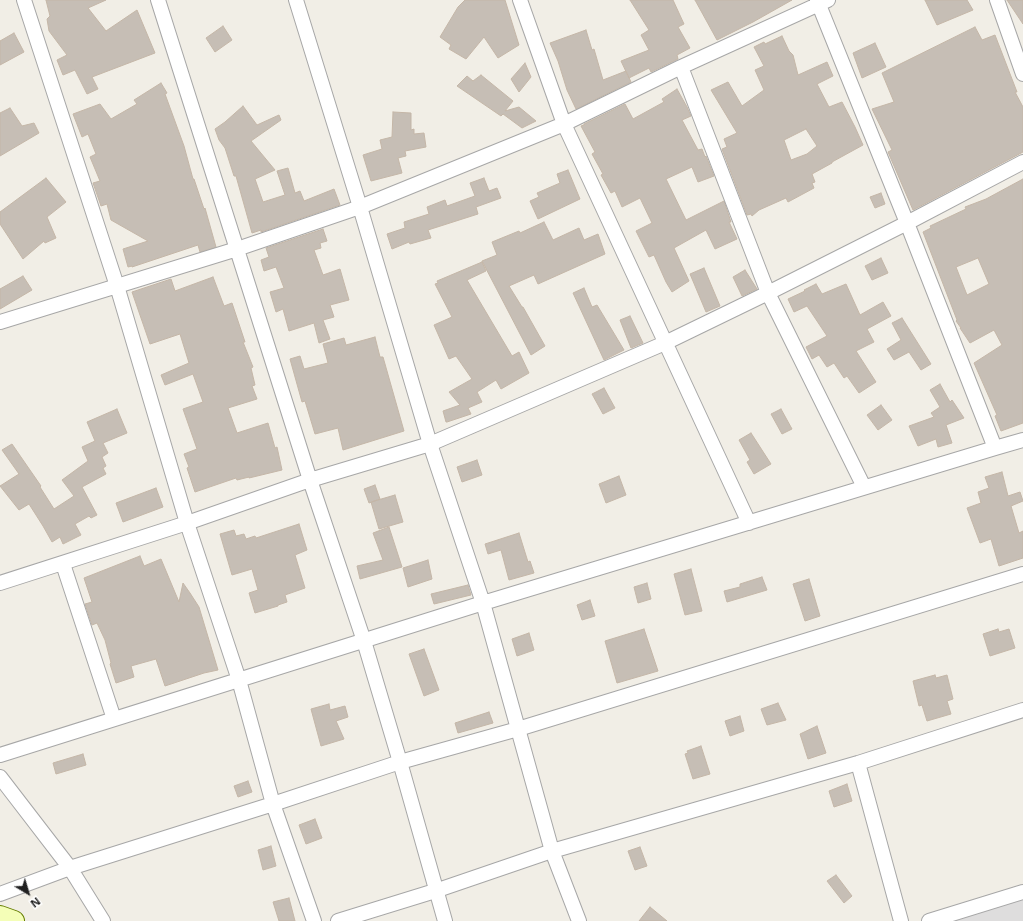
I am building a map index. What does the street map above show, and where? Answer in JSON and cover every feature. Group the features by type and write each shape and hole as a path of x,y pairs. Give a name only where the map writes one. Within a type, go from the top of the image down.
{"main road":[{"path":"0,916 14,921"}],"street":[{"path":"24,0 117,286 187,523 239,680 273,804 314,921"},
{"path":"158,0 310,480 364,642 445,921"},
{"path":"296,0 360,207 430,444 483,604 552,852 579,921"},
{"path":"520,0 564,124 749,523"},
{"path":"997,0 1023,74"},
{"path":"0,322 237,249 360,207 564,124 821,1 995,448"},
{"path":"681,67 768,293 864,487"},
{"path":"0,583 187,523 310,480 430,444 665,343 907,223 1023,162"},
{"path":"0,755 483,604 864,487 1023,440"},
{"path":"63,564 114,719"},
{"path":"0,894 70,868 400,762 518,729 1023,574"},
{"path":"338,921 436,891 552,852 858,763 1023,710"},
{"path":"858,763 901,921"},
{"path":"0,777 70,868 104,921"},
{"path":"929,921 1023,892"}],"shaded area":[{"path":"1023,892 1023,921 929,921"}],"building":[{"path":"46,0 106,0 88,8 106,31 137,10 155,53 92,77 98,89 87,94 75,70 63,75 57,60 67,55 49,31 47,19 50,16"},
{"path":"465,0 505,0 519,45 498,58 484,37 466,59 449,49 451,45 440,37 458,7"},
{"path":"630,0 673,0 684,24 678,27 690,48 677,55 678,59 651,72 649,68 629,78 621,61 649,50 641,35 649,30"},
{"path":"695,0 792,0 717,40"},
{"path":"925,0 967,0 973,10 937,25"},
{"path":"1007,0 1023,0 1023,24"},
{"path":"223,26 232,40 215,52 206,38"},
{"path":"975,27 982,40 995,35 1017,92 1015,92 1023,107 1023,152 913,210 888,152 892,150 872,109 894,102 882,73"},
{"path":"586,30 592,50 594,49 603,80 626,71 631,82 576,109 567,90 558,61 550,43"},
{"path":"14,33 24,52 0,65 0,41"},
{"path":"782,36 789,51 793,55 798,75 827,62 833,76 817,84 829,107 842,102 863,145 812,174 815,182 812,183 814,188 788,202 786,198 759,210 752,216 751,214 747,215 722,149 727,147 724,139 737,133 711,90 728,82 742,106 764,90 755,70 764,66 754,47 764,42 765,44","holes":["806,129 817,146 807,154 791,160 784,140"]},
{"path":"875,43 886,67 862,78 853,53"},
{"path":"525,63 531,77 519,92 511,79"},
{"path":"481,75 513,101 505,111 519,107 536,121 522,128 503,114 501,116 457,86 467,76 473,81"},
{"path":"161,83 167,93 165,94 184,146 193,179 204,209 205,208 216,247 200,252 198,245 128,267 123,249 148,241 111,220 107,204 101,206 93,183 100,181 90,157 96,154 88,134 82,137 73,114 100,104 111,119 137,104 134,100"},
{"path":"677,89 691,116 682,120 698,150 702,149 705,157 706,156 714,176 698,182 692,167 666,179 686,220 724,201 731,222 729,222 737,239 715,249 706,230 674,248 689,281 672,292 654,255 649,257 636,231 652,223 640,198 622,207 615,191 611,193 601,175 603,174 592,154 595,152 581,126 625,104 633,119 664,102 662,99"},
{"path":"243,106 257,125 279,115 281,120 251,141 275,170 255,179 263,202 285,195 277,171 288,168 295,193 300,191 304,201 334,189 340,205 261,232 261,230 252,233 236,176 234,176 225,148 219,140 215,129"},
{"path":"10,108 22,126 34,123 39,133 0,156 0,113"},
{"path":"393,112 411,113 411,130 414,129 414,134 424,133 426,147 405,151 406,156 398,158 402,173 371,181 363,155 382,149 380,140 392,137"},
{"path":"568,170 580,199 538,219 530,201 539,197 537,193 560,183 557,174"},
{"path":"46,178 66,202 47,217 56,238 45,243 44,241 23,259 0,224 0,212"},
{"path":"484,178 489,191 497,188 501,198 476,207 478,214 428,230 431,238 410,244 409,242 392,249 387,234 405,228 404,222 429,214 427,207 445,200 447,206 475,196 470,183"},
{"path":"1023,179 1023,423 1001,431 995,416 997,415 974,363 1002,345 994,330 970,343 956,321 957,320 923,232 931,228 930,226 966,209 965,207 986,199","holes":["978,258 989,284 967,295 956,267"]},
{"path":"881,193 885,204 875,208 870,197"},
{"path":"544,222 553,240 579,228 584,240 598,234 605,254 538,284 534,275 509,286 523,307 545,346 531,355 482,261 497,255 492,242 519,231 520,233"},
{"path":"323,229 327,241 320,243 321,248 314,250 323,275 340,269 349,300 330,305 334,317 323,320 330,339 319,343 314,323 289,331 283,309 276,312 270,292 284,288 276,267 264,271 261,260 269,257 266,248"},
{"path":"881,258 888,273 872,280 865,266"},
{"path":"482,262 486,271 467,280 512,356 519,352 529,373 501,389 496,380 477,392 482,402 468,408 471,414 446,422 443,411 460,405 449,392 472,379 456,356 449,359 434,325 452,317 435,284 438,283 437,281"},
{"path":"704,268 720,306 706,312 690,274"},
{"path":"745,270 757,289 742,296 733,277"},
{"path":"23,276 32,290 0,309 0,289"},
{"path":"213,277 224,306 232,303 245,342 243,342 253,367 251,368 255,385 252,386 257,399 228,408 237,433 268,423 275,448 277,447 282,470 249,478 237,480 236,478 195,492 184,454 197,449 183,409 203,402 193,374 165,385 161,375 189,363 180,334 150,344 132,292 171,279 175,291"},
{"path":"816,284 822,294 846,284 860,315 883,302 891,316 867,329 874,342 856,351 876,382 859,393 847,376 844,378 834,363 827,367 819,355 812,359 806,347 827,336 807,306 794,312 788,299"},
{"path":"584,288 592,307 597,305 624,350 604,360 573,293"},
{"path":"630,316 643,343 631,348 620,320"},
{"path":"902,318 931,364 921,370 909,352 894,360 887,349 901,340 892,323"},
{"path":"375,337 380,357 383,357 404,431 343,450 338,428 315,434 305,401 302,402 290,359 300,356 304,369 328,363 323,344 344,338 346,345"},
{"path":"940,384 950,402 952,400 964,418 946,425 952,443 938,447 936,439 918,446 909,426 934,417 931,413 940,407 930,390"},
{"path":"604,388 615,408 603,414 592,394"},
{"path":"881,405 892,420 878,430 867,415"},
{"path":"117,409 127,433 103,443 108,453 102,457 106,466 103,468 106,474 82,487 97,515 91,518 89,516 75,524 81,535 63,544 60,537 52,542 29,504 19,510 0,486 19,474 2,450 12,444 41,486 40,487 54,509 74,496 62,480 88,461 82,447 95,441 87,422"},
{"path":"781,409 792,429 782,434 771,414"},
{"path":"751,433 771,464 754,474 747,462 750,460 739,440"},
{"path":"477,460 482,475 462,482 457,467"},
{"path":"1002,472 1008,496 1020,492 1023,501 1011,506 1019,533 1023,531 1023,558 999,566 991,539 980,543 967,508 981,503 978,492 989,488 985,477"},
{"path":"619,476 626,495 606,503 599,484"},
{"path":"375,485 380,499 369,503 364,489"},
{"path":"156,488 163,507 123,522 116,503"},
{"path":"395,495 403,522 379,529 371,502"},
{"path":"299,524 307,550 295,555 305,588 285,595 287,602 255,613 249,593 258,590 252,569 232,575 220,534 234,530 236,536 244,534 246,539 255,536 256,538"},
{"path":"389,527 402,567 360,579 357,566 383,560 373,533"},
{"path":"519,533 528,562 530,561 534,573 509,580 501,550 488,554 485,544"},
{"path":"140,556 144,566 161,559 179,602 183,583 190,593 199,607 218,670 165,686 156,659 131,666 134,677 116,683 105,640 97,623 92,625 85,604 92,602 84,578"},
{"path":"428,560 432,579 408,587 403,568"},
{"path":"691,569 702,611 685,615 674,574"},
{"path":"762,577 767,590 727,602 724,591 740,587 740,584"},
{"path":"809,579 820,616 805,621 793,584"},
{"path":"647,583 651,599 638,603 634,587"},
{"path":"468,585 471,595 434,604 431,594"},
{"path":"590,600 595,616 582,620 577,605"},
{"path":"644,629 658,671 617,683 605,641"},
{"path":"998,629 999,632 1009,629 1015,648 990,656 983,634"},
{"path":"529,633 534,650 517,656 512,639"},
{"path":"424,649 439,690 424,696 409,654"},
{"path":"935,675 936,678 947,675 953,699 947,701 951,714 927,721 922,705 919,706 913,681"},
{"path":"778,703 786,720 767,725 761,709"},
{"path":"329,704 330,710 345,706 348,717 336,721 344,739 321,746 311,709"},
{"path":"489,712 493,723 458,733 455,723"},
{"path":"740,716 744,731 730,736 725,721"},
{"path":"817,726 826,753 808,759 800,734"},
{"path":"701,746 710,774 693,779 685,754 688,753 687,751"},
{"path":"83,754 86,765 56,774 53,763"},
{"path":"248,781 252,792 238,797 234,786"},
{"path":"847,784 852,801 834,807 829,791"},
{"path":"315,819 322,838 306,844 299,825"},
{"path":"271,846 276,866 263,870 258,850"},
{"path":"640,847 647,866 635,870 628,851"},
{"path":"836,875 852,896 844,903 827,881"},
{"path":"289,898 295,921 279,921 273,902"},
{"path":"650,907 667,921 639,921"}]}
